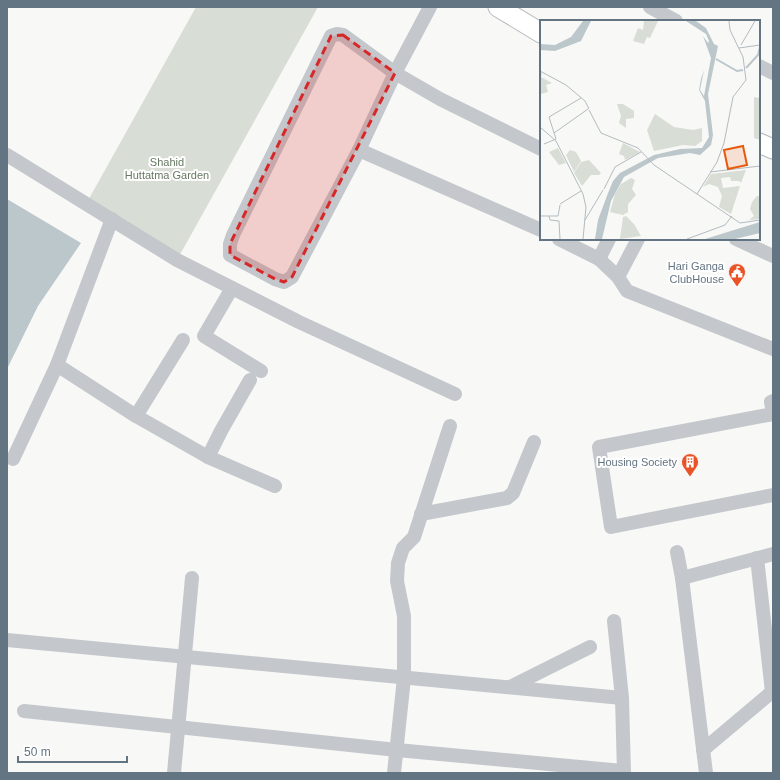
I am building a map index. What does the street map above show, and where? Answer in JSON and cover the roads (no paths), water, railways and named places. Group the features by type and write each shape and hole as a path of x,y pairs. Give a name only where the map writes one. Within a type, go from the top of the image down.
{"street":[{"path":"430,7 395,74 359,150 292,277 284,282 275,279 230,254 230,244 233,235 331,36 337,34 343,35 395,74 440,99 540,149"},
{"path":"650,7 674,20"},
{"path":"506,9 540,32"},
{"path":"760,66 773,73"},
{"path":"760,143 773,149"},
{"path":"359,150 540,230"},
{"path":"7,155 177,260 299,322 455,394"},
{"path":"13,459 58,366 112,219"},
{"path":"561,240 599,259 618,277 627,291 773,349"},
{"path":"599,259 608,240"},
{"path":"618,277 637,240"},
{"path":"738,240 773,256"},
{"path":"232,288 204,336 261,370"},
{"path":"136,416 183,340"},
{"path":"58,366 136,416 208,457 275,486"},
{"path":"208,457 250,380"},
{"path":"773,401 771,402 773,414 598,447 611,527 773,495"},
{"path":"394,773 404,678 404,616 397,581 398,563 403,548 414,536 450,426"},
{"path":"421,514 507,498 513,493 534,442"},
{"path":"677,552 682,578 706,773"},
{"path":"682,578 773,554"},
{"path":"703,750 772,692 757,558"},
{"path":"174,773 192,578"},
{"path":"24,711 624,772 622,698 614,620"},
{"path":"7,640 622,698"},
{"path":"509,688 590,647"}],"place":[{"name":"Hari Ganga ClubHouse","path":"737,287"},
{"name":"Housing Society","path":"690,477"}],"park label":[{"name":"Shahid Huttatma Garden","path":"167,168"}]}
